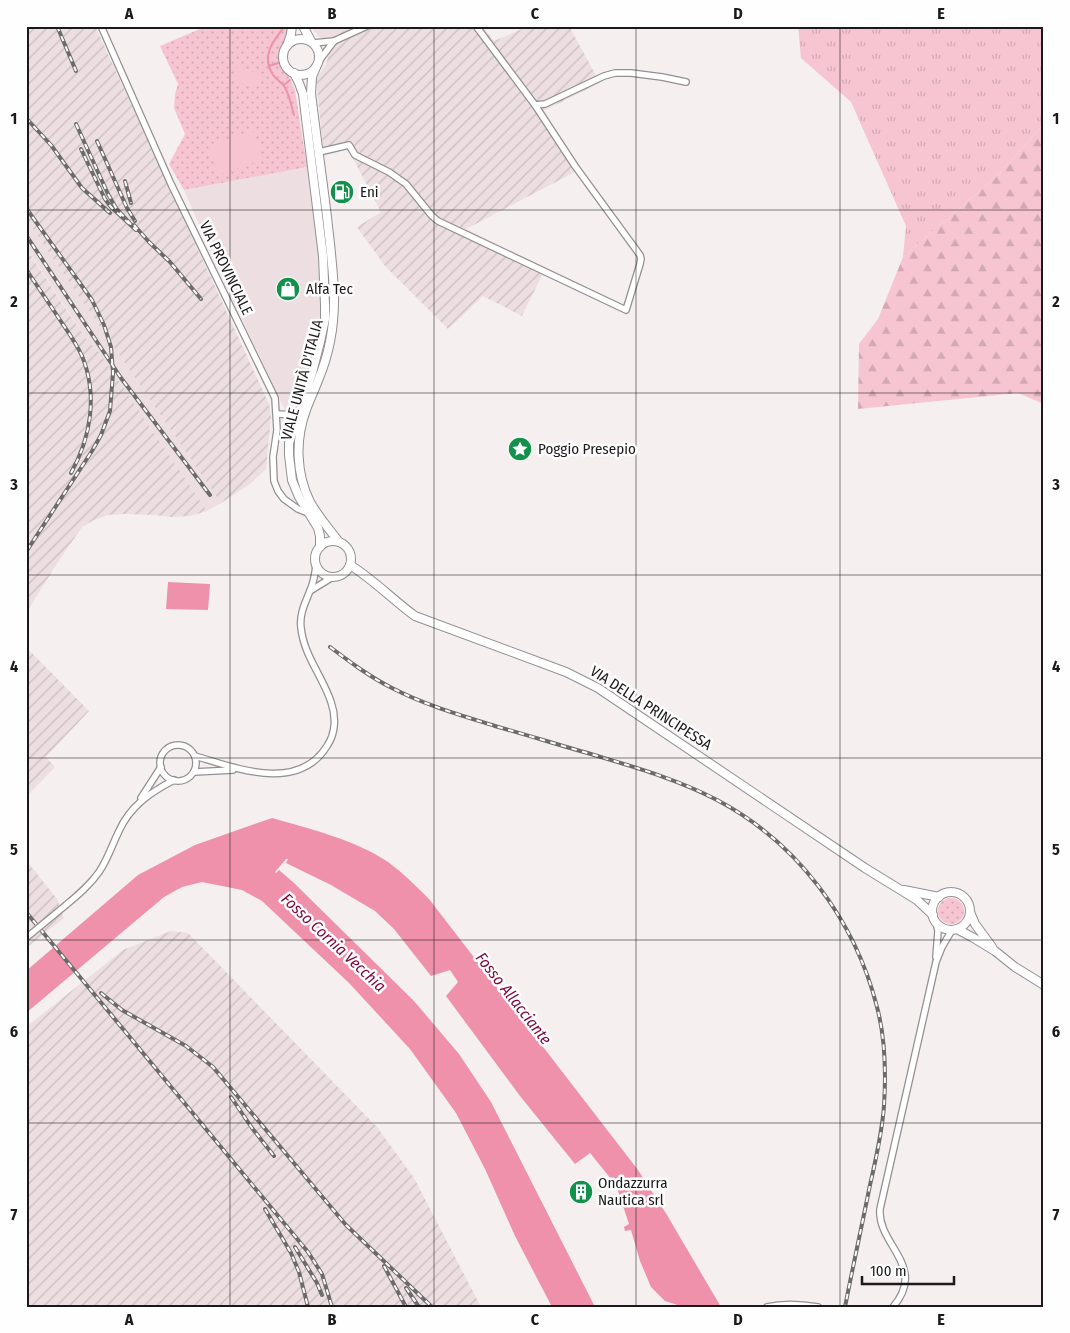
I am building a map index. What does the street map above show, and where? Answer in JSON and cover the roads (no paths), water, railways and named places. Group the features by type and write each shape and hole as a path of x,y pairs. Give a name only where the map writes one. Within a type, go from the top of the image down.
{"main road":[{"name":"VIALE UNITÀ D'ITALIA","path":"292,26 284,53 285,65 294,73 303,94 326,291 325,319 320,342 289,443 290,465 295,488 318,528 320,547"},
{"name":"VIALE UNITÀ D'ITALIA","path":"303,26 319,51 318,64 312,77 311,88 333,271 334,318 322,369 302,423 298,450 305,490 311,502 339,542"},
{"path":"286,48 294,40 306,39 312,42"},
{"path":"294,73 300,75 312,72 318,64"},
{"path":"330,541 339,542 346,546 350,553 351,561 343,575 331,578 320,573 316,566 315,558 320,547 330,541"},
{"name":"VIA DELLA PRINCIPESSA","path":"350,565 370,578 415,616 566,672 613,697 856,862 917,900 940,927 955,930 972,937 1044,985"},
{"name":"VIA DELLA PRINCIPESSA","path":"898,888 939,897 948,893 959,894 967,901 975,924 995,951"},
{"path":"934,918 933,905 939,897"},
{"path":"955,930 966,922 970,912"}],"street":[{"name":"VIA PROVINCIALE","path":"101,26 172,184 275,398 277,430 272,457 274,481 278,491 284,499 298,509 310,514"},
{"path":"312,42 334,40 367,26"},
{"path":"319,152 349,145 355,155 389,172 406,184 438,221 626,310 640,264 640,255 575,166 535,105 476,26"},
{"path":"318,64 334,40"},
{"path":"535,105 545,104 604,76 615,73 639,74 686,82"},
{"path":"277,414 298,415"},
{"path":"194,772 241,770 276,774 288,773 301,769 313,762 330,743 334,730 331,701 312,663 301,629 302,610 314,580 316,566"},
{"path":"310,591 331,578"},
{"path":"26,938 84,890 99,872 110,854 119,830 129,812 139,802 160,787 174,780 184,780 194,772 195,756 185,746 175,745 162,755 161,767 165,775 174,780"},
{"path":"195,756 241,770"},
{"path":"139,802 161,767"},
{"path":"934,918 938,931 936,962"},
{"path":"893,1307 901,1295 905,1277 904,1265 881,1223 879,1215 936,962 942,946 955,930"},
{"path":"766,1307 804,1304 818,1307"}],"water":[{"path":"168,582 210,584 208,610 166,609"},
{"name":"Fosso Cornia Vecchia","path":"272,818 348,841 376,854 399,871 429,899 638,1170 721,1307 684,1307 665,1301 651,1287 640,1261 631,1230 625,1231 624,1227 629,1224 616,1185 590,1153 575,1164 520,1096 446,996 458,982 450,970 431,976 394,929 375,911 331,885 286,863 288,859 275,872 279,870 294,883 414,1001 459,1054 491,1102 595,1307 552,1307 515,1236 485,1169 456,1113 410,1049 349,983 262,901 242,890 202,882 182,887 164,897 26,1013 26,971 138,875 195,845"}],"waterway":[{"path":"285,26 270,49 268,61 273,75 286,89 294,115"},
{"path":"269,66 278,63"},
{"path":"284,85 290,80"}],"railway":[{"path":"57,26 76,71"},
{"path":"26,118 51,145 82,188 110,213"},
{"path":"76,124 108,194 116,208 136,230 105,199 81,149"},
{"path":"97,141 127,208 135,221"},
{"path":"125,181 131,203"},
{"path":"26,208 92,300 104,325 111,347 113,373 110,411 101,435 26,552"},
{"path":"134,225 170,262 201,299"},
{"path":"26,235 121,378 210,495"},
{"path":"26,269 75,342 87,371 90,386 90,416 83,445 71,473"},
{"path":"330,647 384,684 430,705 639,769 671,780 717,800 746,817 773,838 797,861 819,887 838,914 854,944 867,975 880,1019 885,1069 885,1094 880,1136 845,1307"},
{"path":"26,912 308,1252 322,1274 332,1307"},
{"path":"101,993 122,1010 186,1046 213,1067 346,1225 432,1307"},
{"path":"231,1097 274,1156"},
{"path":"265,1209 291,1253 299,1272 308,1307"},
{"path":"295,1247 317,1283 322,1295"},
{"path":"384,1266 406,1307"},
{"path":"406,1288 419,1307"}],"place":[{"name":"Eni","path":"342,192"},
{"name":"Alfa Tec","path":"288,289"},
{"name":"Poggio Presepio","path":"520,449"},
{"name":"Ondazzurra Nautica srl","path":"581,1192"}],"water label":[{"name":"Fosso Allacciante","path":"514,998"}]}
